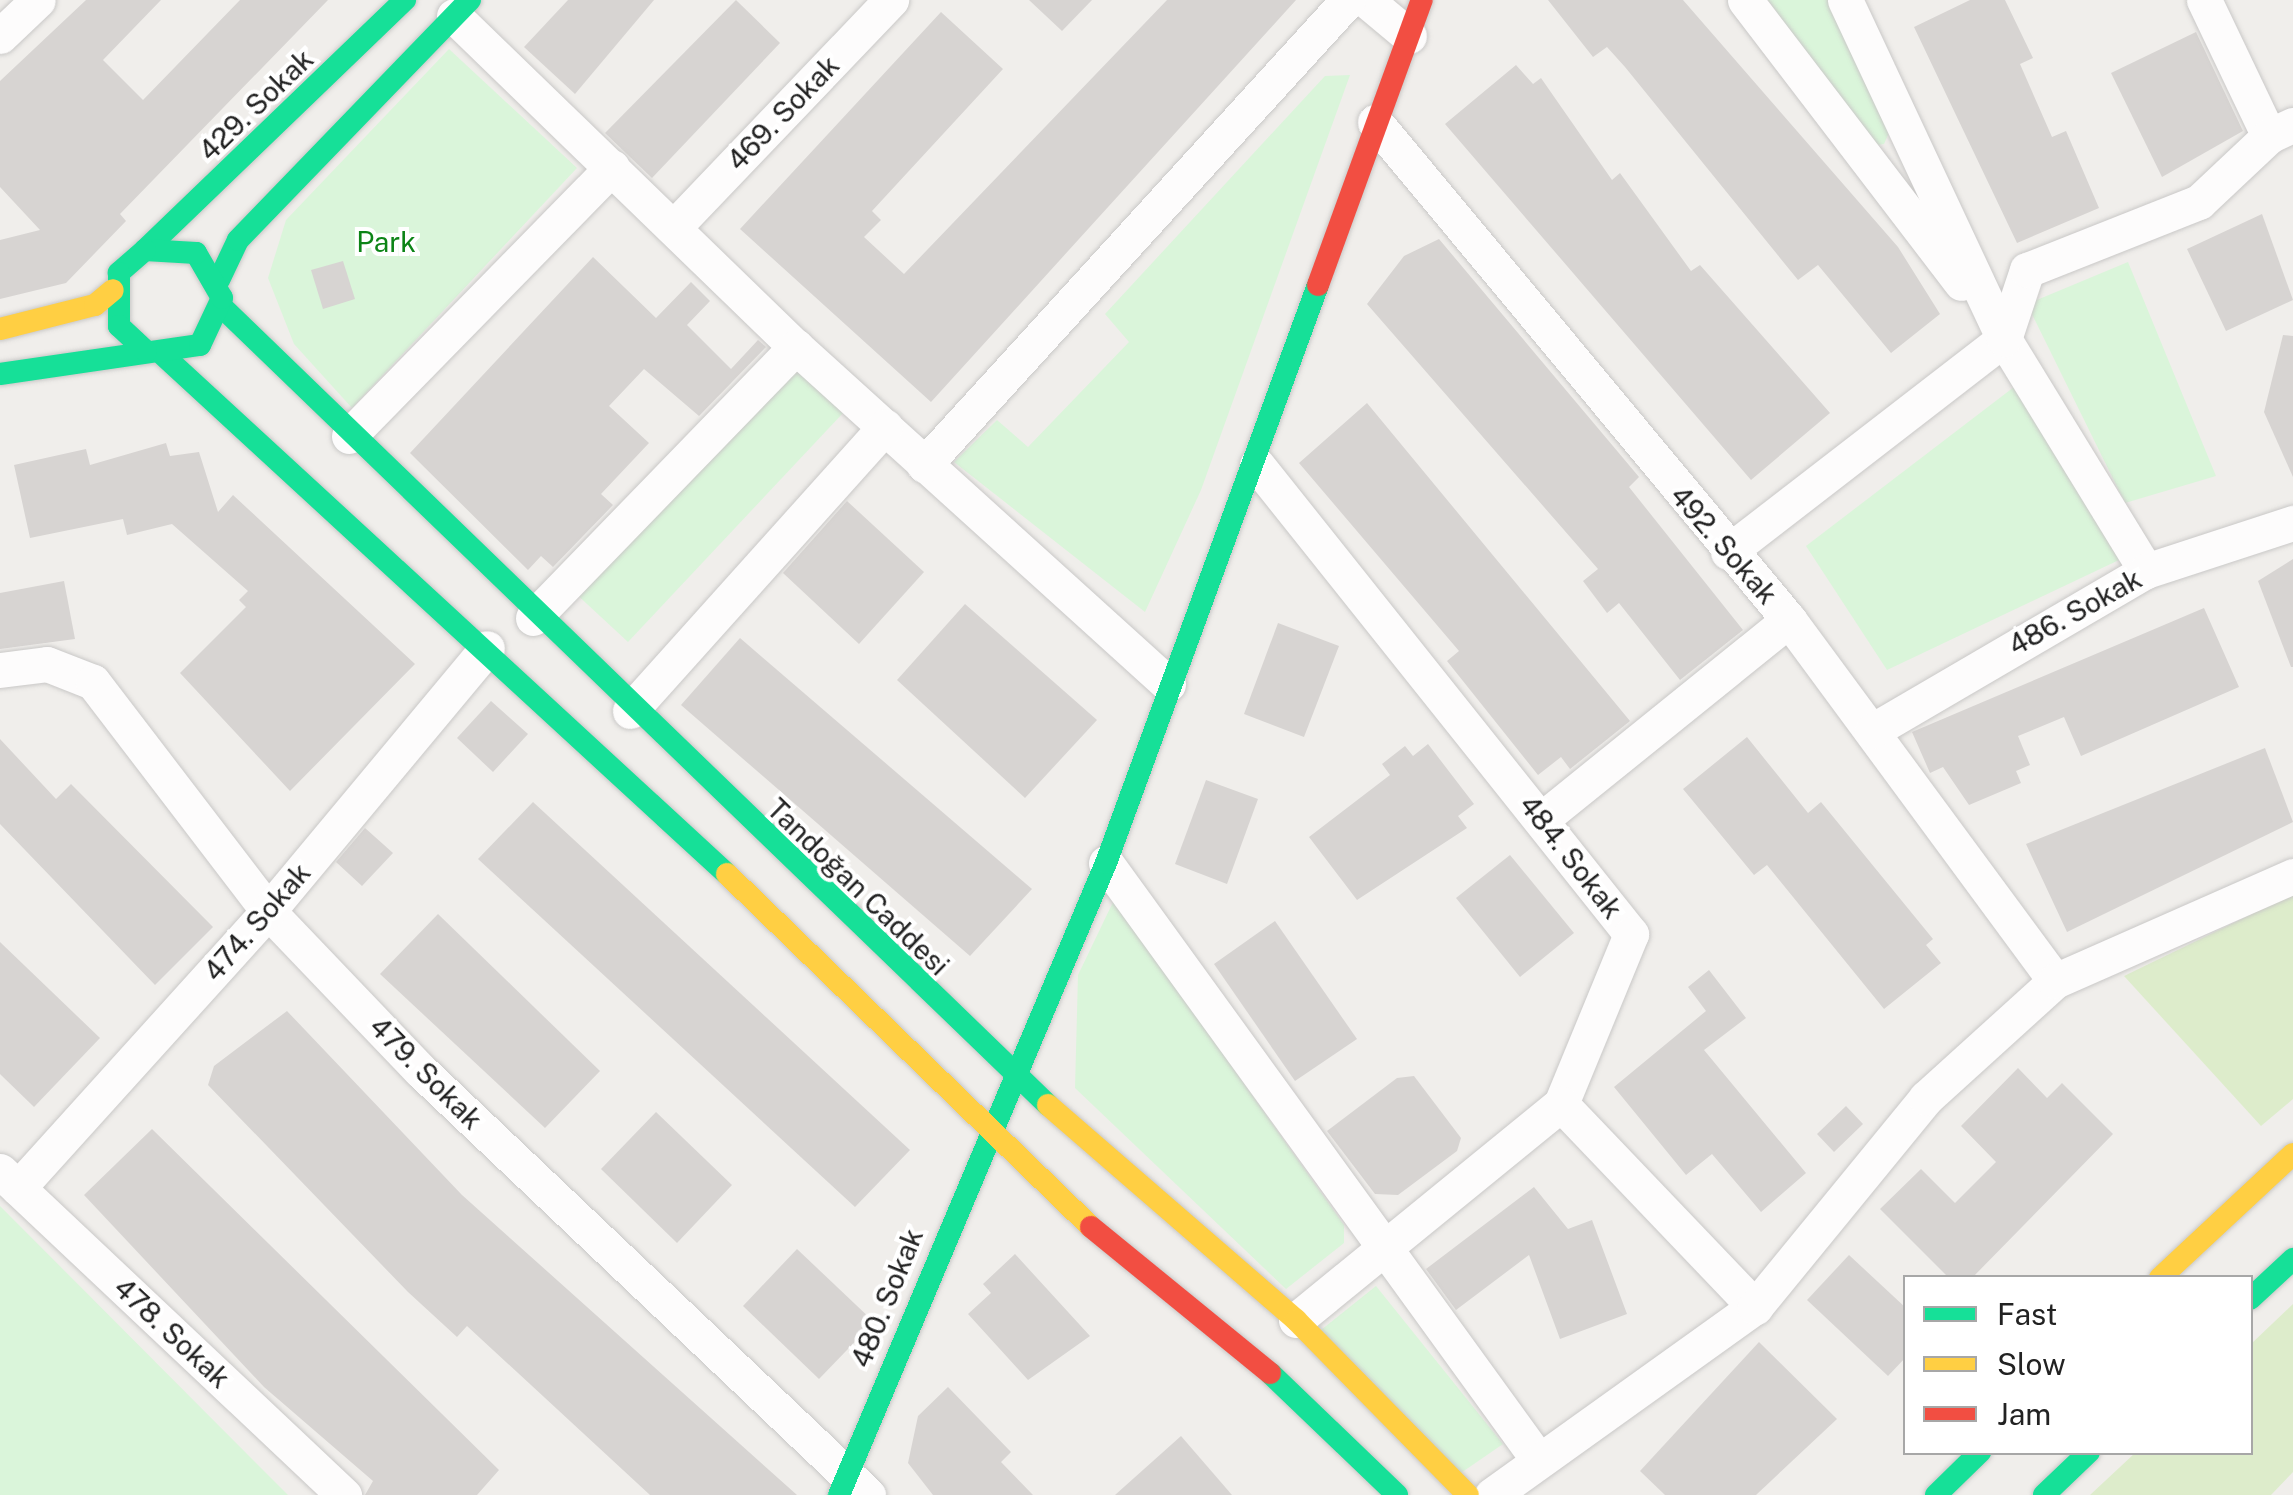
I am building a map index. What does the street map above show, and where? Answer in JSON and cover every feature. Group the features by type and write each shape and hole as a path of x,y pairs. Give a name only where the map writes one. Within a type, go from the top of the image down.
{"main road":[{"name":"429. Sokak","path":"145,250 406,0"},
{"name":"480. Sokak","path":"851,1488 992,1123 1106,864 1168,684 1257,464 1375,122 1422,0"},
{"path":"1410,36 1451,0"},
{"path":"0,374 200,346 222,306 219,280 238,240 462,8"},
{"path":"0,329 95,305 113,290 145,250 196,253 219,280"},
{"path":"113,290 119,326 487,648 992,1123 1137,1272 1250,1353 1398,1495"},
{"name":"Tandoğan Caddesi","path":"222,306 533,618 1014,1076 1296,1320 1468,1495"},
{"path":"2163,1275 2293,1154"},
{"path":"2253,1296 2293,1259"},
{"path":"1936,1495 1977,1455"},
{"path":"2044,1495 2086,1455"}],"street":[{"path":"0,36 38,0"},
{"name":"469. Sokak","path":"675,226 891,0"},
{"path":"924,465 1348,0"},
{"path":"1366,0 1410,36"},
{"path":"1745,0 2004,339 2146,571"},
{"path":"1845,0 2004,339"},
{"path":"1728,552 2004,339 2026,270 2199,202 2281,130 2204,0"},
{"path":"462,8 612,168 796,347 1168,684"},
{"name":"492. Sokak","path":"1375,122 1728,552 1789,620 2055,982"},
{"path":"349,436 612,168"},
{"path":"533,618 796,347"},
{"path":"630,710 885,427"},
{"name":"484. Sokak","path":"1257,464 1631,934 1561,1104"},
{"name":"486. Sokak","path":"1872,731 2146,571 2293,524"},
{"path":"1542,819 1789,620"},
{"name":"474. Sokak","path":"9,1180 268,911 487,648"},
{"name":"479. Sokak","path":"0,670 47,664 93,682 268,911 419,1069 851,1488"},
{"path":"1106,864 1537,1458"},
{"path":"1492,1495 1537,1458 1755,1307 1926,1098 2055,982 2293,876"},
{"path":"1296,1320 1561,1104 1755,1307"},
{"name":"478. Sokak","path":"9,1180 344,1495"}],"green space":[{"path":"1768,0 1831,0 1895,119 1884,144 1871,146"},
{"name":"Park","path":"449,49 577,168 352,408 294,344 268,278 286,220"},
{"path":"1350,75 1201,490 1145,612 954,462 997,420 1028,447 1129,342 1105,314 1325,76"},
{"path":"2128,262 2216,476 2125,503 2027,304"},
{"path":"789,361 844,412 628,642 573,591"},
{"path":"2014,387 2119,560 1887,670 1806,546"},
{"path":"2293,894 2293,1099 2261,1126 2124,976"},
{"path":"1114,900 1344,1225 1344,1243 1286,1289 1075,1088 1078,975"},
{"path":"0,1206 288,1495 0,1495"},
{"path":"1376,1286 1503,1444 1458,1475 1316,1334"},
{"path":"2293,1304 2293,1472 2271,1495 2090,1495 2133,1455 2253,1455 2253,1342"}],"building":[{"path":"86,0 161,0 103,60 143,100 240,0 328,0 120,214 126,221 66,283 0,299 0,240 40,230 0,187 0,81"},
{"path":"568,0 654,0 575,94 524,47"},
{"path":"736,0 780,43 652,178 605,133"},
{"path":"1029,0 1092,0 1062,31"},
{"path":"1167,0 1296,0 931,402 740,229 941,12 1003,69 872,211 881,220 864,237 904,274"},
{"path":"1548,0 1683,0 1898,247 1940,314 1891,353 1818,265 1798,280 1625,67 1607,47 1593,57"},
{"path":"1970,0 2005,0 2033,58 2020,64 2052,137 2066,131 2099,208 2017,243 1914,27"},
{"path":"2196,32 2243,131 2162,177 2111,73"},
{"path":"1516,65 1533,84 1541,78 1612,180 1620,173 1691,271 1700,265 1830,413 1751,480 1445,124"},
{"path":"2262,214 2293,300 2226,331 2187,249"},
{"path":"1439,239 1639,477 1629,487 1743,630 1680,680 1619,603 1607,613 1583,581 1598,569 1367,304 1404,256"},
{"path":"593,257 656,318 691,282 710,301 687,325 731,369 758,340 766,347 699,416 644,369 609,406 649,443 601,494 613,505 553,567 541,556 528,570 410,453"},
{"path":"343,261 355,299 323,309 311,270"},
{"path":"2283,335 2293,336 2293,477 2264,412"},
{"path":"1367,403 1630,721 1570,769 1561,757 1538,775 1447,661 1459,651 1299,463"},
{"path":"166,443 170,456 199,452 218,512 233,495 415,664 290,791 180,673 246,607 239,600 248,591 172,524 127,535 123,519 30,538 14,465 86,449 90,465"},
{"path":"847,501 924,572 859,644 783,573"},
{"path":"2293,559 2293,667 2291,667 2258,581"},
{"path":"64,581 75,639 0,649 0,593"},
{"path":"965,604 1097,720 1025,798 897,680"},
{"path":"2204,608 2239,687 2081,756 2064,717 2018,736 2030,765 2016,771 2021,783 1969,805 1943,767 1930,773 1912,732"},
{"path":"1278,623 1339,646 1304,737 1244,714"},
{"path":"740,638 1032,889 970,956 681,705"},
{"path":"491,701 528,734 493,772 457,738"},
{"path":"1747,737 1808,813 1821,802 1933,939 1926,945 1941,963 1884,1009 1767,865 1754,875 1683,789"},
{"path":"0,739 56,799 71,784 213,927 155,985 0,824"},
{"path":"1428,744 1474,804 1458,816 1467,828 1357,900 1309,837 1390,775 1382,764 1405,746 1413,756"},
{"path":"2265,748 2293,822 2067,932 2026,844"},
{"path":"1206,780 1258,799 1227,884 1175,864"},
{"path":"533,802 910,1150 855,1207 478,859"},
{"path":"365,828 393,853 362,886 336,862"},
{"path":"1510,855 1574,933 1520,977 1456,898"},
{"path":"438,914 600,1071 545,1128 380,974"},
{"path":"1275,921 1357,1039 1295,1081 1214,964"},
{"path":"0,942 100,1038 34,1107 0,1074"},
{"path":"1709,970 1746,1018 1704,1050 1806,1173 1761,1212 1712,1154 1686,1175 1614,1087 1706,1011 1688,987"},
{"path":"287,1011 462,1195 797,1495 650,1495 467,1326 457,1337 408,1292 208,1085 214,1066"},
{"path":"2018,1068 2047,1098 2062,1083 2113,1134 1975,1275 1946,1275 1880,1209 1921,1169 1955,1203 1996,1162 1961,1126"},
{"path":"1414,1076 1461,1138 1457,1151 1398,1195 1375,1194 1327,1131 1397,1078"},
{"path":"1846,1106 1863,1124 1834,1152 1817,1134"},
{"path":"656,1112 732,1185 677,1243 601,1169"},
{"path":"152,1129 499,1470 477,1495 365,1495 373,1481 264,1387 84,1195"},
{"path":"1534,1187 1568,1229 1592,1220 1627,1314 1560,1339 1529,1255 1456,1310 1426,1269"},
{"path":"797,1249 874,1322 819,1379 743,1306"},
{"path":"1015,1254 1090,1336 1028,1380 968,1314 991,1293 983,1284"},
{"path":"1849,1255 1903,1305 1903,1360 1888,1376 1807,1300"},
{"path":"1759,1342 1837,1419 1756,1495 1665,1495 1640,1471"},
{"path":"948,1387 1011,1452 1001,1462 1033,1495 933,1495 908,1463 918,1416"},
{"path":"1181,1436 1232,1495 1115,1495"}],"traffic: fast":[{"path":"145,250 405,0"},
{"path":"219,280 238,240 470,0"},
{"path":"0,374 200,345 222,298 196,253 145,250 119,273 119,326 146,351"},
{"path":"839,1495 1106,863 1318,285"},
{"path":"222,307 1048,1105"},
{"path":"164,356 727,874"},
{"path":"2253,1296 2293,1259"},
{"path":"1270,1373 1397,1495"},
{"path":"1936,1495 1977,1455"},
{"path":"2044,1495 2086,1455"}],"traffic: slow":[{"path":"0,329 95,305 113,290"},
{"path":"727,874 1091,1227"},
{"path":"1048,1105 1296,1320 1468,1495"},
{"path":"2163,1275 2293,1154"}],"traffic: jam":[{"path":"1318,285 1422,0"},
{"path":"1091,1227 1270,1373"}]}
